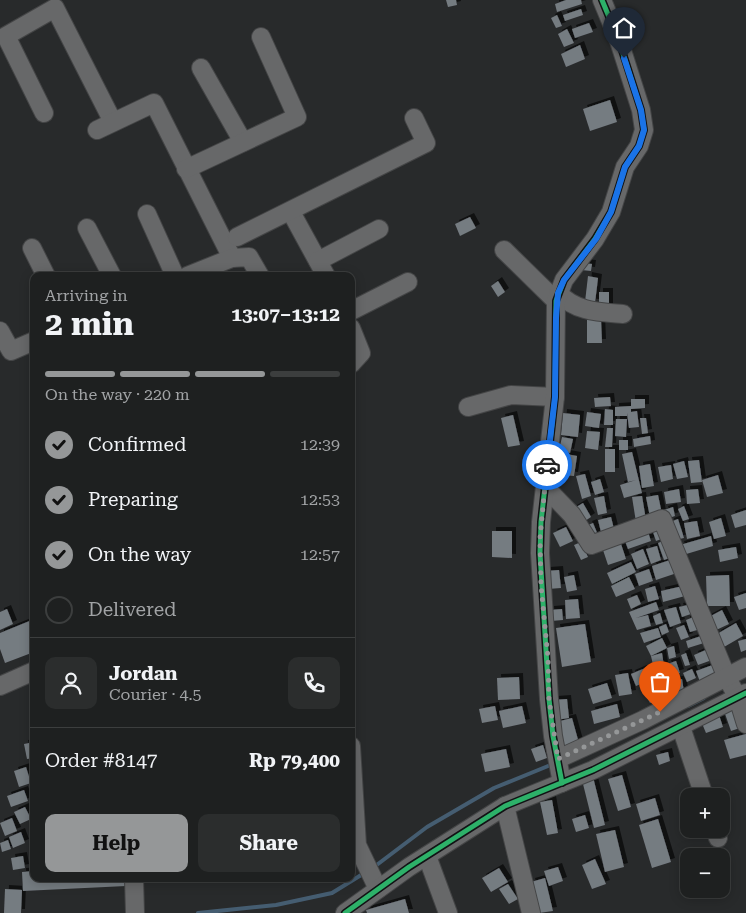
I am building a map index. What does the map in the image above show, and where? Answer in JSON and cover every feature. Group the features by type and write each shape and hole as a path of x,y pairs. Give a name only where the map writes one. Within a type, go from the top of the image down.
{"street":[{"path":"560,770 549,699 548,658 541,585 540,538 555,397 557,297 564,280 596,239 611,212 625,167 639,146 644,130 641,110 619,41 602,0"},
{"path":"44,113 6,36 42,7 55,8 114,122"},
{"path":"186,169 297,117 261,38"},
{"path":"201,68 243,142"},
{"path":"97,130 154,103 232,258"},
{"path":"237,237 291,212 426,143 414,118"},
{"path":"291,212 322,269 379,228"},
{"path":"146,214 172,272"},
{"path":"87,228 110,272"},
{"path":"32,248 44,272"},
{"path":"504,250 557,297 589,311 623,314"},
{"path":"197,272 232,258 249,257 258,272"},
{"path":"355,309 408,282"},
{"path":"0,331 11,350 30,343"},
{"path":"355,339 360,353 355,359"},
{"path":"468,407 511,395 555,397"},
{"path":"546,488 572,515 591,545 662,519 734,688 746,724"},
{"path":"560,770 681,727 734,688 746,667"},
{"path":"0,686 30,673"},
{"path":"345,913 378,889 560,770 734,688"},
{"path":"681,727 701,788"},
{"path":"505,806 531,913"},
{"path":"355,812 357,845 378,889"},
{"path":"428,856 448,913"},
{"path":"134,882 135,913"}],"building":[{"path":"446,0 456,0 457,5 448,7"},
{"path":"566,0 581,0 582,4 557,12 555,4"},
{"path":"581,9 583,15 565,21 563,15"},
{"path":"557,15 562,26 556,28 551,18"},
{"path":"589,23 593,32 575,38 572,29"},
{"path":"567,29 574,43 564,47 558,34"},
{"path":"580,45 585,59 566,67 561,54"},
{"path":"610,100 617,122 590,131 583,109"},
{"path":"470,217 476,228 460,236 455,224"},
{"path":"582,263 592,264 591,271 581,270"},
{"path":"588,276 598,278 595,303 585,302"},
{"path":"498,281 505,292 498,297 491,286"},
{"path":"599,292 609,292 609,310 599,309"},
{"path":"601,319 602,343 587,343 587,320"},
{"path":"610,397 611,406 595,407 594,398"},
{"path":"631,399 645,399 645,408 631,409 631,412 637,411 639,427 629,428 627,413 627,416 615,416 615,407 631,406"},
{"path":"605,409 613,410 613,425 604,425"},
{"path":"587,412 601,414 599,428 585,426"},
{"path":"563,413 580,415 578,437 561,435"},
{"path":"513,415 520,445 508,447 501,418"},
{"path":"640,418 646,418 648,433 642,434"},
{"path":"616,419 627,419 626,437 615,436"},
{"path":"607,428 613,428 612,447 605,447"},
{"path":"587,431 600,432 598,450 585,448"},
{"path":"650,436 651,444 634,447 633,439"},
{"path":"562,437 573,439 570,453 559,450"},
{"path":"619,440 628,440 628,450 619,450"},
{"path":"605,449 615,449 615,472 605,472"},
{"path":"632,452 642,493 624,498 620,485 636,480 628,482 622,454"},
{"path":"566,454 577,456 574,476 563,475"},
{"path":"699,460 702,482 691,483 688,461"},
{"path":"684,461 688,477 677,479 673,464"},
{"path":"559,462 561,473 553,475 551,463"},
{"path":"650,464 654,486 642,488 639,466"},
{"path":"671,465 673,479 661,482 658,467"},
{"path":"585,474 591,496 582,499 576,476"},
{"path":"718,475 723,493 707,497 702,480"},
{"path":"600,479 604,492 595,495 591,482"},
{"path":"679,489 681,502 666,504 664,492"},
{"path":"698,489 700,503 687,504 686,490"},
{"path":"658,495 662,514 650,517 646,497"},
{"path":"604,496 607,513 598,515 594,498"},
{"path":"642,496 646,520 636,522 632,497"},
{"path":"583,503 591,517 582,523 573,509"},
{"path":"684,506 689,519 683,521 678,509"},
{"path":"673,507 675,516 666,519 664,510"},
{"path":"746,510 746,525 735,528 731,515"},
{"path":"611,517 614,529 601,532 598,520"},
{"path":"721,518 726,536 714,539 709,522"},
{"path":"678,519 684,538 675,540 670,522"},
{"path":"697,521 700,536 687,539 684,523"},
{"path":"593,523 598,535 593,537 588,525"},
{"path":"663,525 667,537 656,541 652,529"},
{"path":"566,527 573,541 560,547 553,533"},
{"path":"492,531 512,531 512,558 492,557"},
{"path":"648,532 651,541 628,549 625,541"},
{"path":"711,536 713,546 683,555 680,545"},
{"path":"668,539 675,556 664,560 658,543"},
{"path":"581,542 588,557 581,560 574,545"},
{"path":"621,544 626,559 608,565 603,550"},
{"path":"657,546 661,560 651,564 646,549"},
{"path":"736,547 738,558 720,562 718,550"},
{"path":"643,549 649,564 637,569 631,554"},
{"path":"676,558 680,572 656,580 652,566"},
{"path":"631,562 636,572 612,584 607,573"},
{"path":"649,569 653,581 639,586 635,574"},
{"path":"559,570 561,588 548,589 546,571"},
{"path":"574,575 577,590 567,592 564,577"},
{"path":"729,575 730,606 707,606 706,576"},
{"path":"629,577 635,589 616,597 611,586"},
{"path":"655,586 659,599 648,602 645,589"},
{"path":"683,586 685,596 663,602 661,591"},
{"path":"746,593 746,608 739,610 734,597"},
{"path":"637,595 641,604 631,609 627,599"},
{"path":"578,599 580,618 566,619 565,600"},
{"path":"656,602 659,610 636,618 648,615 651,626 637,630 629,612"},
{"path":"692,604 694,613 682,617 679,607"},
{"path":"676,607 681,623 670,627 664,610"},
{"path":"7,609 13,624 0,630 0,612"},
{"path":"562,609 563,620 551,621 550,610"},
{"path":"722,610 729,624 714,631 707,618"},
{"path":"660,613 663,623 656,625 653,616"},
{"path":"696,616 701,629 690,632 686,620"},
{"path":"30,621 30,654 5,663 0,649 0,633"},
{"path":"736,623 743,636 724,647 717,634"},
{"path":"585,624 591,662 562,667 556,628"},
{"path":"666,624 669,632 662,635 659,627"},
{"path":"684,625 689,637 681,640 676,628"},
{"path":"658,628 661,637 644,643 640,633"},
{"path":"701,636 704,643 688,648 686,641"},
{"path":"662,638 667,648 651,656 646,646"},
{"path":"746,639 746,650 741,652 738,641"},
{"path":"674,646 676,657 669,659 667,648"},
{"path":"708,649 712,660 698,665 694,655"},
{"path":"662,653 664,666 654,669 651,656"},
{"path":"686,653 690,665 685,666 681,655"},
{"path":"676,661 680,673 671,676 667,664"},
{"path":"718,663 722,674 700,682 696,671"},
{"path":"650,666 655,678 636,686 631,674"},
{"path":"666,669 668,680 659,681 657,670"},
{"path":"692,669 696,678 687,682 683,673"},
{"path":"628,673 632,694 619,696 615,675"},
{"path":"519,677 520,699 498,700 497,678"},
{"path":"682,679 684,692 669,695 667,683"},
{"path":"653,681 662,697 650,703 641,687"},
{"path":"607,683 612,698 593,704 588,689"},
{"path":"567,699 569,718 556,720 553,700"},
{"path":"617,704 620,717 594,724 591,711"},
{"path":"735,704 743,727 731,731 723,708"},
{"path":"495,706 498,720 482,723 479,709"},
{"path":"522,706 526,723 503,728 499,711"},
{"path":"719,715 723,727 706,733 701,721"},
{"path":"572,718 580,747 565,752 556,722"},
{"path":"746,734 746,755 730,759 724,740"},
{"path":"30,743 30,759 27,759 24,744"},
{"path":"543,745 547,758 536,762 531,749"},
{"path":"506,749 510,767 485,772 481,754"},
{"path":"668,752 670,761 659,765 656,755"},
{"path":"26,767 30,783 19,787 14,771"},
{"path":"622,775 631,807 618,811 608,779"},
{"path":"593,777 605,825 594,828 582,780"},
{"path":"24,790 28,801 11,807 7,796"},
{"path":"655,798 660,815 641,821 636,804"},
{"path":"552,800 558,833 547,835 540,802"},
{"path":"25,807 30,819 20,824 14,812"},
{"path":"585,815 589,828 576,832 572,819"},
{"path":"12,818 17,831 5,836 0,823"},
{"path":"658,819 671,862 652,868 639,825"},
{"path":"615,830 624,867 605,872 596,834"},
{"path":"21,832 25,843 13,848 9,837"},
{"path":"8,840 11,849 2,852 0,843"},
{"path":"23,856 25,868 13,870 11,858"},
{"path":"595,859 606,884 592,889 582,865"},
{"path":"558,867 563,881 549,886 544,871"},
{"path":"499,868 508,882 491,892 482,878"},
{"path":"30,871 30,882 126,882 126,886 23,891 22,872"},
{"path":"545,878 553,911 539,913 531,882"},
{"path":"508,884 518,899 509,904 499,889"},
{"path":"5,889 22,890 21,913 4,913"},
{"path":"405,899 409,913 367,913 366,910"}],"waterway":[{"path":"688,706 704,698"},
{"path":"374,867 427,827 494,788 553,764"},
{"path":"355,879 366,872"},
{"path":"198,913 276,905 332,893 350,882"}],"cycle path":[{"path":"562,783 553,736 549,699 540,553 541,522 555,397 556,301 564,280 595,239 611,212 625,167 639,146 644,130 641,110 619,41 602,0"},
{"path":"345,913 409,867 505,806 593,770 746,693"}],"way so far":[{"path":"547,465 540,538 541,585 548,658 549,699 553,736 558,759 660,712"}],"route":[{"path":"547,465 555,397 556,300 558,293 571,270 596,239 611,212 625,167 639,146 644,130 641,110 624,58"}]}
